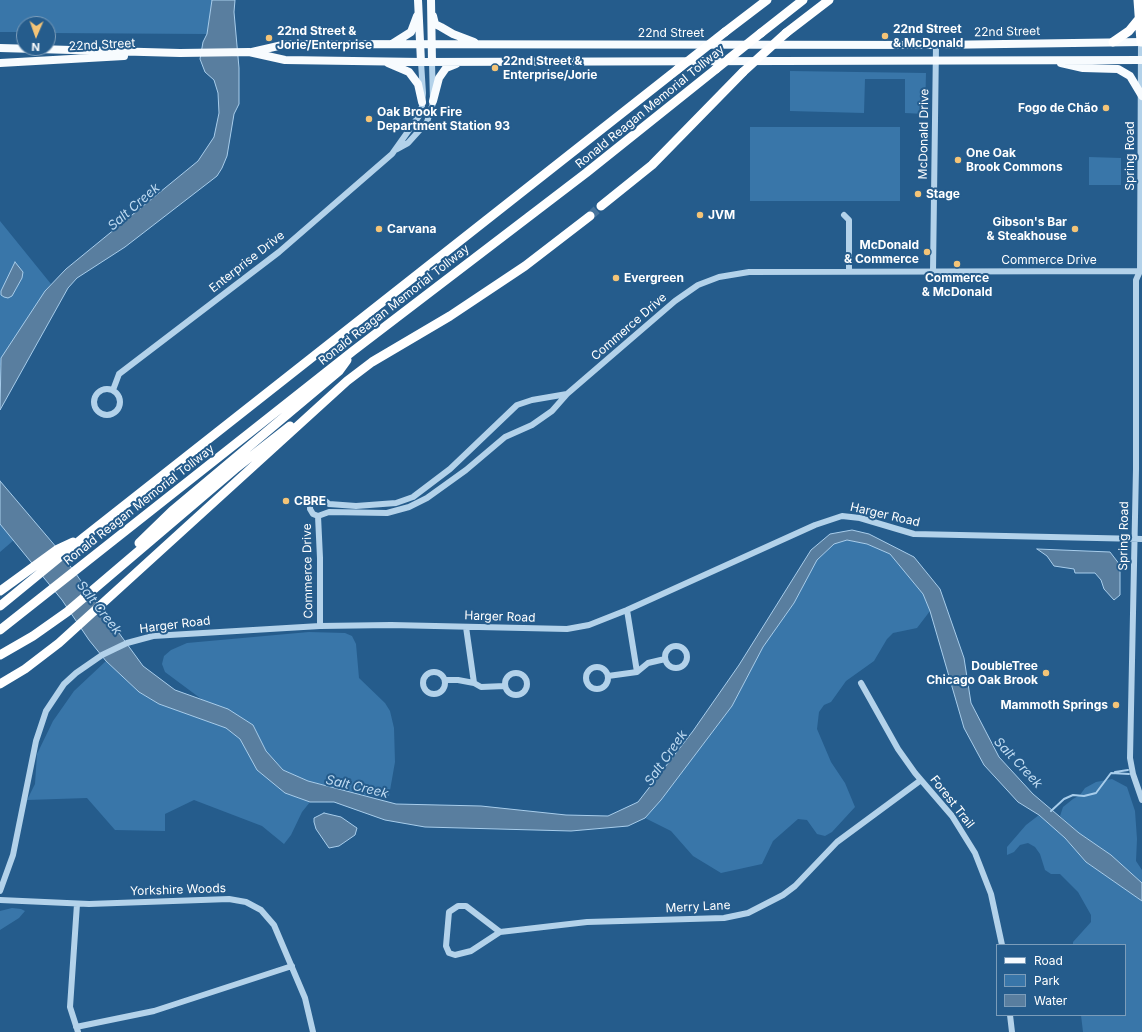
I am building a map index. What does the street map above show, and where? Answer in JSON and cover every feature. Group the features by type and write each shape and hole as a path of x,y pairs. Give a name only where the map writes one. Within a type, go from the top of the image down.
{"highway":[{"name":"Ronald Reagan Memorial Tollway","path":"0,606 83,538 767,0"},
{"name":"Ronald Reagan Memorial Tollway","path":"0,630 354,351 586,173 803,0"},
{"path":"601,206 652,165 743,72 786,33 829,0"},
{"path":"1138,0 1138,20 1142,41"},
{"path":"1113,42 1129,32 1138,20"},
{"path":"0,655 33,636 67,612 235,469 372,362 450,316 525,266 590,216"},
{"path":"95,588 172,511 338,371 354,351"},
{"path":"0,684 37,660 75,628 347,381"},
{"path":"0,591 58,549 83,538"}],"main road":[{"path":"418,0 421,62"},
{"path":"431,0 432,62"},
{"path":"431,12 435,24 453,34 480,44"},
{"path":"391,44 411,32 418,13"},
{"name":"22nd Street","path":"0,63 180,53 249,52 282,44 936,45 1142,41"},
{"name":"22nd Street","path":"0,48 180,53"},
{"name":"22nd Street","path":"249,52 286,60 421,62 1142,60"},
{"path":"384,61 409,72 418,84 422,102"},
{"path":"1057,61 1067,66 1083,68 1109,68 1127,73 1142,96"},
{"path":"433,101 439,78 446,68 464,62"}],"street":[{"name":"Spring Road","path":"1142,41 1141,272 1136,280 1135,538 1130,758 1133,774 1142,800"},
{"name":"McDonald Drive","path":"933,271 936,45"},
{"name":"Enterprise Drive","path":"396,150 419,116 422,102 421,62"},
{"name":"Enterprise Drive","path":"113,390 119,374 282,250 396,150 408,143 427,122 433,101 432,62"},
{"path":"844,215 849,220 849,271"},
{"name":"Commerce Drive","path":"567,394 528,401 517,405 450,469 413,497 396,503 356,506 330,504 323,499 318,498 312,501 310,506 313,514 318,516 331,512 387,513 409,507 426,498 466,470 505,437 543,418 552,411 567,394 675,301 705,282 719,277 743,272 1141,272"},
{"path":"103,390 113,390 119,397 120,406 113,414 105,415 95,408 95,399 103,390"},
{"name":"Commerce Drive","path":"318,516 320,558 320,626"},
{"name":"Harger Road","path":"0,891 13,855 36,741 46,711 64,684 93,661 114,648 139,640 153,636 199,632 320,626 391,625 567,629 589,625 627,610 814,525 842,516 860,518 898,530 924,534 1142,539"},
{"path":"627,610 637,672"},
{"path":"466,627 474,683"},
{"path":"608,676 637,672 648,663 665,659"},
{"path":"445,680 474,683 481,687 505,686"},
{"name":"Forest Trail","path":"861,683 898,749 921,780 952,816 975,853 993,901 1002,944"},
{"name":"Merry Lane","path":"500,932 466,906 458,906 449,912 446,946 449,953 455,955 463,954 500,932 587,922 724,918 765,906 795,886 837,842 921,780"},
{"name":"Yorkshire Woods","path":"0,900 77,904 229,899 246,902 261,910 274,925 305,998 313,1032"},
{"path":"77,904 70,1007 77,1030 154,1011 292,966"},
{"path":"1010,1016 1012,1032"}],"green space":[{"path":"0,0 212,0 207,34 56,33 56,16 16,16 16,32 0,32"},
{"path":"790,71 926,73 925,114 905,113 905,79 865,79 864,113 790,111"},
{"path":"750,127 900,127 900,201 750,201"},
{"path":"1089,157 1121,158 1121,185 1089,185"},
{"path":"0,221 51,284 45,291 0,366"},
{"path":"0,523 14,540 0,552"},
{"path":"847,540 867,544 890,554 923,594 930,611 917,628 893,633 887,639 874,661 846,681 831,702 824,705 819,712 817,729 831,762 845,783 855,807 832,832 825,836 817,834 807,820 798,819 773,841 762,864 721,873 693,856 671,831 645,818 661,800 732,706 763,647 794,603 817,560 834,544"},
{"path":"309,632 345,633 352,636 356,644 359,678 385,703 390,711 394,728 395,762 389,796 370,796 308,781 283,770 266,751 253,725 226,708 204,701 165,672 162,664 164,656 171,650 187,643"},
{"path":"106,661 139,692 159,704 226,728 240,739 248,751 285,793 310,802 302,812 291,835 284,844 262,826 194,800 165,814 165,831 115,830 87,798 27,800 35,784 37,754 53,721 74,691"},
{"path":"1112,779 1127,787 1135,811 1137,839 1136,861 1142,870 1142,883 1111,855 1079,833 1060,816 1063,807 1080,795 1085,788 1096,782"},
{"path":"1039,815 1063,836 1086,862 1142,901 1142,1032 1083,1032 1081,1016 1126,1016 1126,944 1073,944 1073,942 1091,922 1091,915 1078,892 1060,874 1051,874 1045,870 1040,854 1035,847 1028,843 1020,845 1014,852 1007,855 1007,847 1026,825"},
{"path":"12,908 25,911 19,918 0,930 0,911"}],"water":[{"path":"212,0 235,0 234,12 239,68 239,104 234,114 227,156 222,168 217,176 125,247 77,278 68,288 0,410 1,358 45,291 66,269 198,161 214,137 219,113 218,93 214,80 205,72 200,59 203,42 207,34"},
{"path":"15,262 23,272 22,278 12,296 8,298 4,297 1,295 1,291"},
{"name":"Salt Creek","path":"0,481 57,548 143,666 175,690 228,709 253,725 266,751 283,770 308,781 396,804 481,806 566,815 608,816 638,802 693,731 739,665 811,550 830,534 852,530 869,534 914,557 940,589 964,658 971,703 999,757 1033,794 1079,833 1111,855 1142,883 1142,901 1086,862 1065,838 1039,815 1018,802 984,765 964,728 930,611 923,594 890,554 867,544 847,540 834,544 817,560 794,603 763,647 732,706 661,800 645,818 628,826 571,831 425,827 385,820 334,802 310,802 285,793 257,770 240,739 226,728 159,704 139,692 106,661 89,640 62,600 0,524"},
{"path":"1037,549 1110,552 1120,565 1120,595 1114,600 1104,589 1101,580 1095,573 1075,573 1074,569 1054,566 1047,556"},
{"path":"324,813 341,817 357,828 355,835 339,846 329,848 316,829 314,822 314,818"}],"waterway":[{"path":"1115,772 1128,770"},
{"path":"1051,811 1064,799 1073,795 1084,796 1096,793 1111,773 1129,774"}],"tunnel":[{"path":"590,216 601,206"}],"place":[{"name":"22nd Street & McDonald","path":"885,36"},
{"name":"22nd Street & Jorie/Enterprise","path":"269,38"},
{"name":"22nd Street & Enterprise/Jorie","path":"495,68"},
{"name":"Fogo de Chão","path":"1106,108"},
{"name":"Oak Brook Fire Department Station 93","path":"369,119"},
{"name":"One Oak Brook Commons","path":"958,160"},
{"name":"Stage","path":"918,194"},
{"name":"JVM","path":"700,215"},
{"name":"Carvana","path":"379,229"},
{"name":"Gibson's Bar & Steakhouse","path":"1075,229"},
{"name":"McDonald & Commerce","path":"927,252"},
{"name":"Commerce & McDonald","path":"957,264"},
{"name":"Evergreen","path":"616,278"},
{"name":"CBRE","path":"286,501"},
{"name":"DoubleTree Chicago Oak Brook","path":"1046,673"},
{"name":"Mammoth Springs","path":"1116,705"}]}
